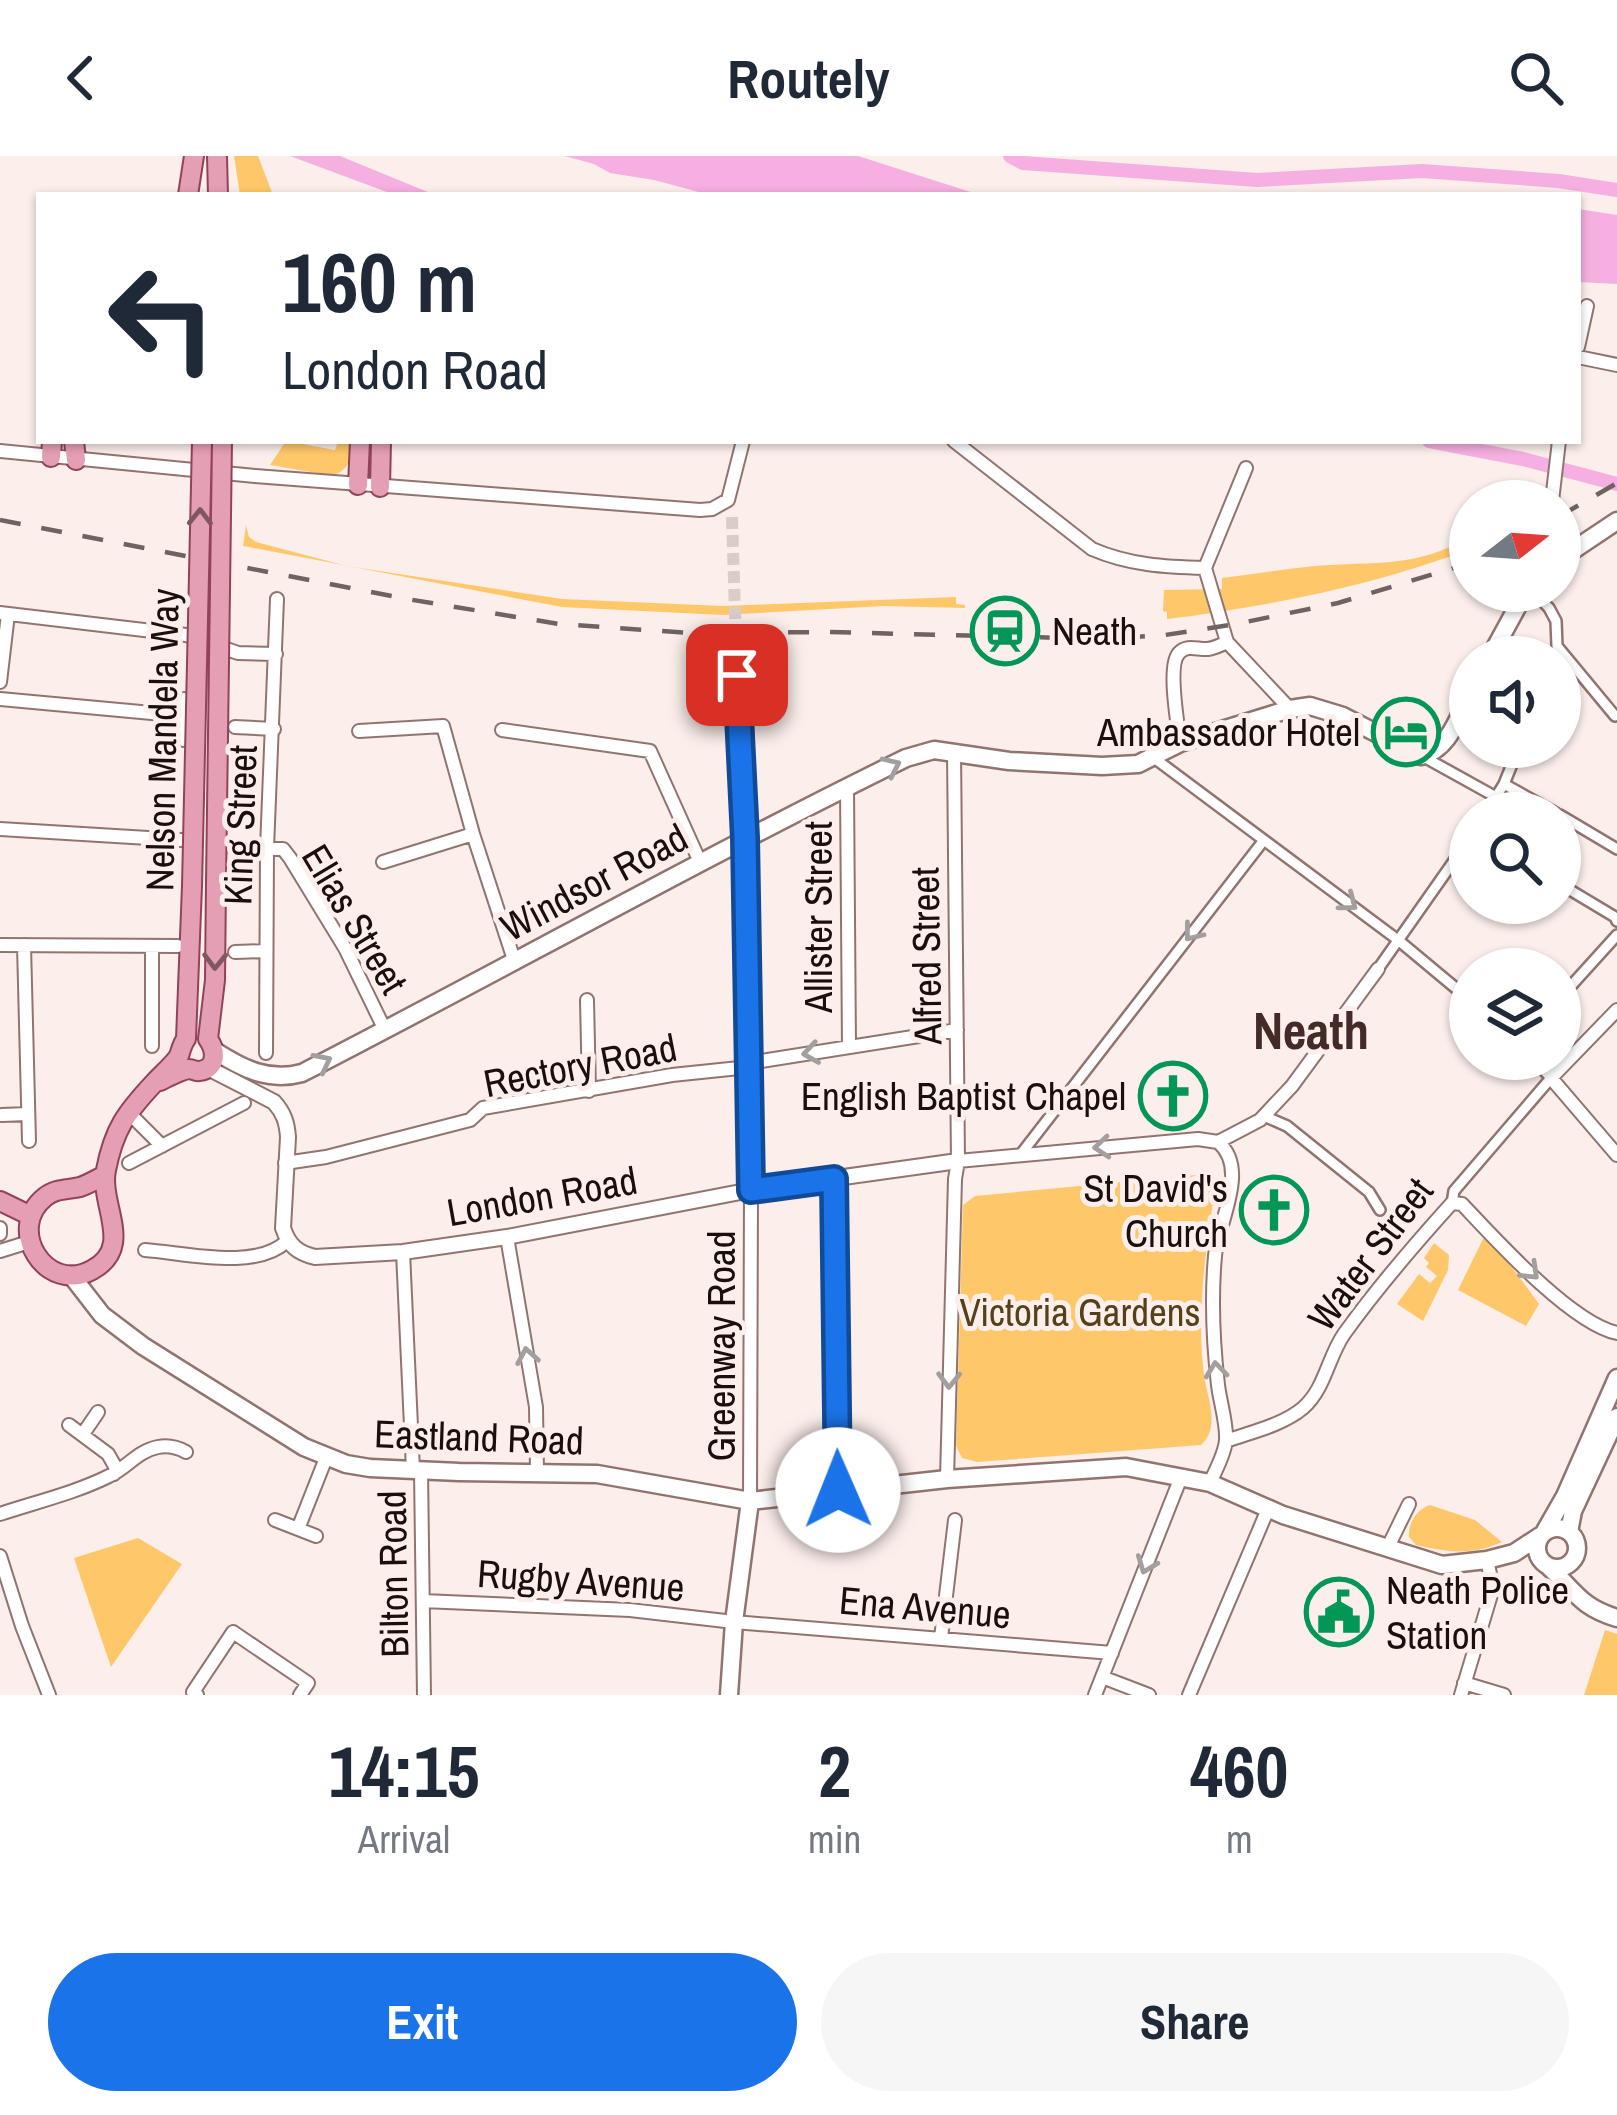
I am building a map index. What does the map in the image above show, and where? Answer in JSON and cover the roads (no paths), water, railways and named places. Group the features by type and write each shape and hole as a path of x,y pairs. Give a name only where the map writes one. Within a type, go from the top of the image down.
{"main road":[{"path":"189,192 206,157"},
{"path":"200,192 206,157"},
{"path":"206,157 217,192"},
{"path":"206,157 230,192"},
{"name":"Nelson Mandela Way","path":"184,1054 190,983 202,444"},
{"name":"Nelson Mandela Way","path":"210,1053 222,444"},
{"path":"358,485 360,444"},
{"path":"380,487 381,444"},
{"path":"1581,545 1617,521"},
{"path":"1154,758 1180,743 1310,706 1343,716 1421,756 1442,746 1449,733"},
{"name":"Windsor Road","path":"210,1053 272,1077 302,1073 906,758 934,750 1102,766 1154,758"},
{"path":"106,1205 105,1174 127,1112 184,1054 193,1036 210,1053 201,1071 184,1054"},
{"path":"102,1262 82,1274 55,1272 43,1265 29,1242 31,1216 43,1198 105,1174"},
{"path":"76,1188 88,1191 112,1216 115,1237 96,1277 102,1315"},
{"path":"0,1201 31,1216"},
{"name":"Eastland Road","path":"70,1275 102,1315 143,1346 326,1458 370,1468 597,1474 750,1501"},
{"path":"1617,1378 1537,1549 1579,1601 1617,1618"},
{"path":"1569,1532 1573,1511 1617,1417"},
{"path":"729,1695 750,1501 838,1490 1126,1467 1210,1484 1268,1509 1442,1565 1514,1553 1557,1528 1574,1537 1574,1591"},
{"path":"1514,1553 1560,1568 1572,1561"}],"street":[{"path":"1581,331 1586,305"},
{"path":"1581,358 1617,365"},
{"path":"732,517 732,491 742,444"},
{"path":"958,444 1093,549 1151,566 1205,568"},
{"path":"1552,480 1558,447"},
{"path":"0,451 75,450 358,485 700,510 721,506 732,491"},
{"path":"1246,468 1205,568 1227,642 1290,709"},
{"name":"King Street","path":"266,1053 267,848 277,599"},
{"path":"0,682 4,613 186,635 238,652 276,655"},
{"path":"1180,743 1173,673 1176,656 1183,650 1206,650 1227,642"},
{"name":"Greenway Road","path":"737,675 751,1190 750,1501"},
{"path":"1581,679 1616,716"},
{"path":"0,699 184,716"},
{"path":"183,740 184,699"},
{"path":"358,731 443,726 515,962"},
{"path":"236,727 274,729"},
{"path":"502,730 650,751 700,862"},
{"name":"Alfred Street","path":"954,751 958,1160"},
{"path":"1421,756 1487,792"},
{"path":"1154,758 1449,982"},
{"path":"1499,792 1510,768"},
{"path":"1504,784 1518,792"},
{"name":"Allister Street","path":"847,787 849,1047"},
{"path":"1581,828 1617,849"},
{"path":"0,829 181,840"},
{"path":"383,862 473,834"},
{"path":"1021,1154 1264,840"},
{"path":"233,848 267,848"},
{"name":"Elias Street","path":"267,848 283,849 290,858 345,948 385,1030"},
{"path":"1218,1142 1264,1116 1292,1086 1449,868"},
{"path":"1581,896 1617,921"},
{"path":"1581,975 1617,935"},
{"path":"0,945 178,946"},
{"path":"24,946 29,1141"},
{"path":"152,946 152,1046"},
{"path":"235,952 266,952"},
{"path":"587,1000 590,1090"},
{"path":"1581,1048 1616,1012"},
{"name":"Rectory Road","path":"286,1163 470,1120 483,1108 957,1030"},
{"path":"145,1250 249,1259 276,1251 287,1241 282,1217 288,1125 274,1102 210,1053"},
{"name":"Water Street","path":"1226,1441 1292,1417 1309,1403 1341,1338 1452,1203 1454,1191 1549,1080"},
{"path":"1553,1080 1617,1155"},
{"path":"129,1163 244,1103"},
{"path":"127,1112 162,1146"},
{"path":"2,1115 27,1114"},
{"path":"1264,1116 1287,1126 1369,1192 1380,1210"},
{"path":"947,1479 958,1160 1198,1138 1225,1148 1232,1169 1216,1247 1212,1299 1226,1441 1210,1484"},
{"name":"London Road","path":"287,1241 302,1254 315,1257 403,1252 751,1190 958,1160"},
{"path":"834,1179 838,1490"},
{"path":"1452,1203 1462,1204 1576,1315 1617,1333"},
{"path":"507,1237 536,1407 537,1472"},
{"path":"0,1251 29,1242"},
{"name":"Bilton Road","path":"403,1252 424,1601 424,1695"},
{"path":"83,1434 98,1412"},
{"path":"69,1425 108,1454 116,1468 114,1475"},
{"path":"0,1514 114,1475 130,1460 161,1446 186,1452"},
{"path":"298,1529 326,1458"},
{"path":"1095,1695 1180,1477"},
{"path":"1387,1549 1409,1504"},
{"path":"1189,1695 1268,1509"},
{"path":"275,1520 316,1536"},
{"path":"941,1638 955,1520"},
{"path":"0,1556 50,1695"},
{"path":"1487,1560 1493,1588 1462,1689 1504,1695"},
{"name":"Rugby Avenue","path":"424,1601 630,1610 734,1622"},
{"name":"Ena Avenue","path":"734,1622 1112,1653"},
{"path":"197,1695 193,1692 233,1632 308,1683 300,1695"},
{"path":"1102,1677 1149,1695"}],"waterway":[{"path":"1010,156 1023,163 1257,180 1422,171 1617,190"},
{"path":"1445,444 1617,484"}],"tunnel":[{"path":"732,517 737,675"}],"railway":[{"path":"1581,504 1617,483"},
{"path":"0,520 559,624 690,633 1104,639 1165,635 1338,603 1449,569"}],"place":[{"name":"Neath","path":"1005,631"},
{"name":"Ambassador Hotel","path":"1406,732"},
{"name":"English Baptist Chapel","path":"1173,1096"},
{"name":"St David's Church","path":"1274,1210"},
{"name":"Neath Police Station","path":"1339,1612"}],"district":[{"name":"Neath","path":"1311,1030"}],"park label":[{"name":"Victoria Gardens","path":"1080,1312"}]}
